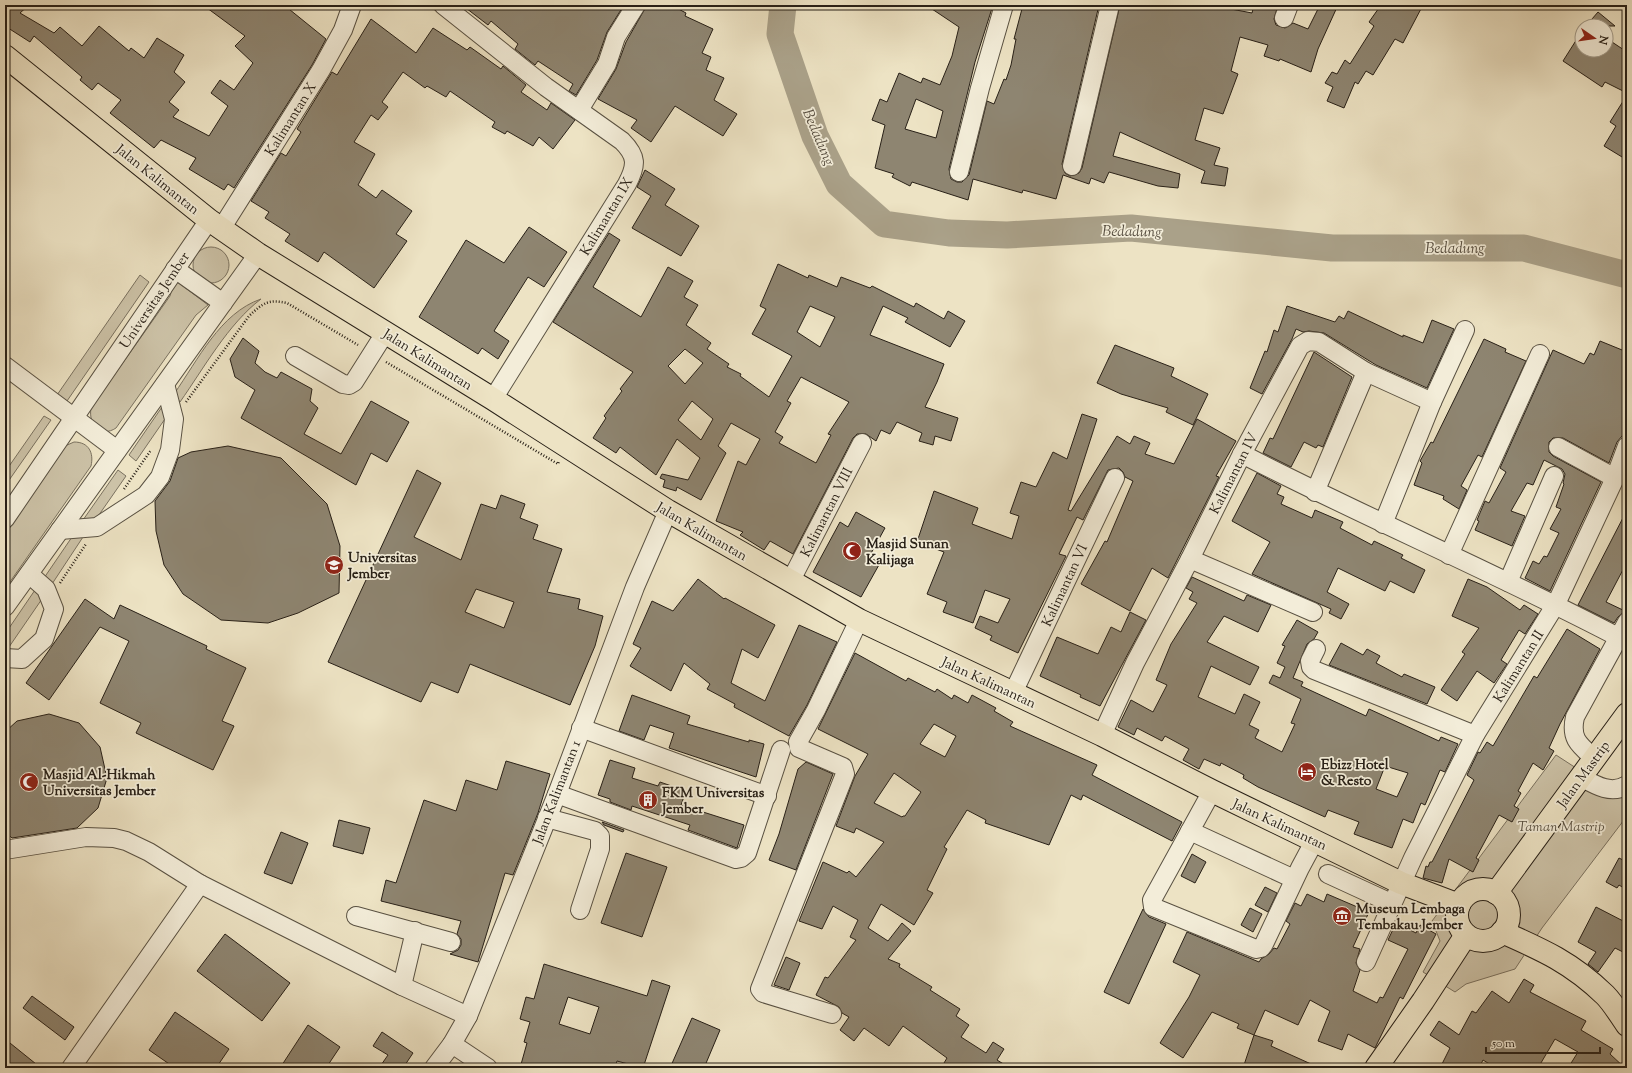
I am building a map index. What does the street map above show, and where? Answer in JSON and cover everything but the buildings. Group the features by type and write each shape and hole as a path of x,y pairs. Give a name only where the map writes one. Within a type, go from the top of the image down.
{"main road":[{"name":"Jalan Kalimantan","path":"5,56 215,224 258,254 492,399 668,511 859,620 1102,735 1212,791 1401,883 1459,905"},
{"name":"Jalan Mastrip","path":"1496,893 1627,714"},
{"path":"1479,889 1496,893 1503,899 1508,911 1507,924 1502,932 1495,938 1485,941 1475,940 1466,935 1459,926 1457,916 1459,905 1470,892 1479,889"},
{"path":"1502,932 1555,956 1574,968 1606,996 1627,1025"},
{"path":"1376,1068 1423,1001 1466,935"}],"street":[{"name":"Kalimantan X","path":"215,224 321,70 343,30 352,5"},
{"name":"Kalimantan IX","path":"443,5 546,87 622,141 632,151 634,157 632,175 492,399"},
{"path":"579,110 607,64 616,37 636,5"},
{"path":"959,172 980,88 1004,5"},
{"path":"1072,166 1110,5"},
{"name":"Universitas Jember","path":"5,519 175,269 215,224"},
{"path":"5,607 258,254"},
{"path":"175,269 223,303"},
{"path":"1383,524 1432,402 1465,330"},
{"path":"295,356 343,384 349,384 354,382 386,333"},
{"name":"Kalimantan IV","path":"1102,735 1135,663 1190,559 1242,454 1297,350 1303,343 1310,340 1318,342 1366,372 1432,402"},
{"path":"1449,555 1540,354"},
{"path":"5,366 117,450"},
{"path":"1315,492 1366,372"},
{"path":"60,530 97,527 146,495 160,477 170,450 174,419 165,384"},
{"name":"Kalimantan VIII","path":"790,582 862,443"},
{"name":"Kalimantan II","path":"1366,962 1391,903 1475,735 1556,604 1615,478 1627,446"},
{"path":"1558,447 1615,478"},
{"path":"1242,454 1315,492 1449,555 1556,604 1622,630 1579,707 1573,723 1573,730 1576,740 1595,759"},
{"path":"1508,582 1554,476"},
{"name":"Kalimantan VI","path":"1013,693 1115,478"},
{"name":"Jalan Kalimantan 1","path":"434,1068 452,1044 468,1016 557,794 635,587 668,511"},
{"path":"1190,559 1313,612"},
{"path":"5,658 22,659 44,639 54,609 46,589 29,574"},
{"path":"832,1014 763,993 760,990 760,987 845,774 843,767 799,748 798,742 816,710 859,620"},
{"path":"1316,649 1310,662 1311,667 1314,670 1475,735"},
{"path":"581,728 767,796"},
{"path":"557,794 736,859 743,857 747,853 781,750"},
{"path":"1581,777 1605,789 1617,789 1627,785"},
{"path":"1212,791 1152,900 1153,907 1259,949 1264,944 1294,879 1315,840"},
{"path":"547,818 595,831 600,836 600,849 580,910"},
{"path":"1190,831 1294,879"},
{"path":"5,850 86,837 114,838 149,852 200,884 402,986 468,1016"},
{"path":"1328,874 1391,903"},
{"path":"72,1068 200,884"},
{"path":"356,916 451,942"},
{"path":"402,986 415,931"},
{"path":"452,1044 488,1068"}],"path":[{"path":"174,419 250,316 262,304 276,300 287,303 558,464 568,447"},
{"path":"120,495 156,444"},
{"path":"49,598 97,527"}],"green space":[{"path":"214,247 224,252 228,258 228,272 224,278 218,282 208,283 198,278 194,272 193,262 198,252 204,248"},
{"path":"140,275 149,282 67,401 57,395"},
{"path":"175,280 208,305 196,315 116,428 110,431 101,431 92,420 91,408 170,296"},
{"path":"261,299 249,309 227,334 180,402 174,394 211,339 233,315 246,306"},
{"path":"162,407 167,416 136,461 129,455"},
{"path":"44,416 51,420 5,486 5,472"},
{"path":"74,442 79,442 87,446 92,457 91,466 5,589 5,533 65,446"},
{"path":"118,470 126,476 94,522 83,520"},
{"path":"72,537 83,537 52,584 44,578"},
{"path":"35,590 44,596 9,647 5,644 5,634"},
{"name":"Taman Mastrip","path":"1556,755 1627,801 1627,816 1542,928 1515,969 1466,984 1455,992 1423,972 1440,941 1432,921"}],"waterway":[{"name":"Bedadung","path":"783,5 780,34 815,136 839,184 884,224 949,233 1007,235 1131,228 1332,248 1524,248 1627,275"}],"place":[{"name":"Masjid Sunan Kalijaga","path":"852,551"},
{"name":"Universitas Jember","path":"334,565"},
{"name":"Ebizz Hotel & Resto","path":"1307,772"},
{"name":"Masjid Al-Hikmah Universitas Jember","path":"29,782"},
{"name":"FKM Universitas Jember","path":"648,800"},
{"name":"Museum Lembaga Tembakau Jember","path":"1342,916"}]}
